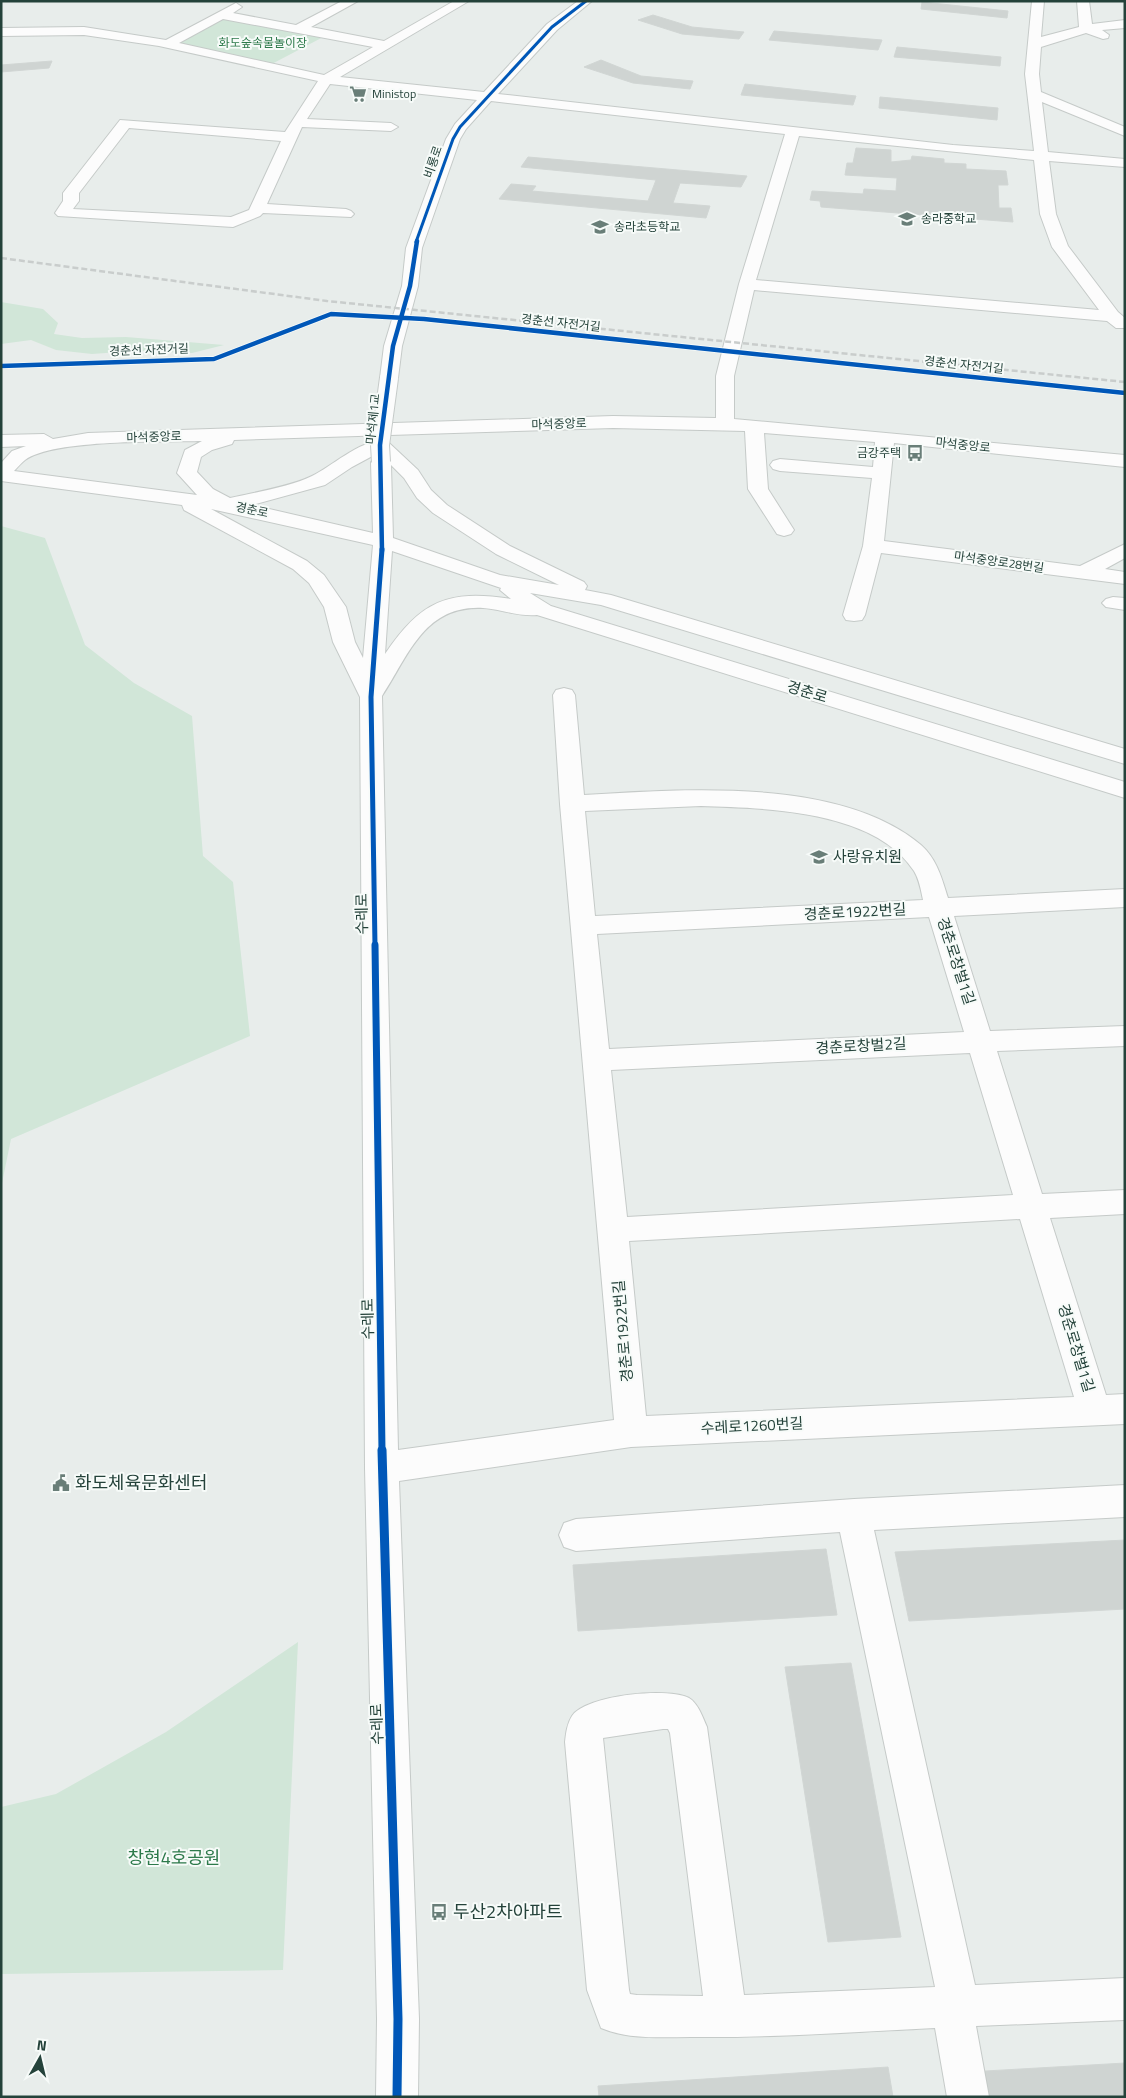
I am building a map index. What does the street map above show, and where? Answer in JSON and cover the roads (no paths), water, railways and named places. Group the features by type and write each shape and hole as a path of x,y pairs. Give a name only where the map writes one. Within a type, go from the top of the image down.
{"street":[{"path":"167,44 246,1"},
{"path":"296,30 352,1"},
{"path":"290,137 125,123 71,193 71,201 63,213 234,222 250,216 255,213 297,123 326,79 463,1"},
{"name":"비룡로","path":"389,378 393,346 410,286 414,248 441,177 453,138 460,126 552,27 586,1"},
{"path":"1038,1 1032,74 1042,157 1043,184 1051,228 1060,247 1112,316 1125,327"},
{"path":"1083,1 1086,29"},
{"path":"221,15 386,45"},
{"path":"1034,45 1056,36 1086,29 1125,24"},
{"path":"1086,29 1104,36 1119,38"},
{"path":"1,32 84,31 167,44 326,79 793,132 1042,157 1125,163"},
{"path":"1034,94 1125,132"},
{"path":"696,121 703,108"},
{"path":"1077,113 1115,114"},
{"path":"297,123 391,127"},
{"path":"725,424 725,376 747,284 793,132"},
{"path":"257,208 346,214"},
{"path":"747,284 1112,316"},
{"name":"마석제1교","path":"381,453 389,378"},
{"name":"마석중앙로","path":"1,474 20,454 44,446 88,439 613,422 754,426 1125,461"},
{"path":"754,426 758,489 784,530"},
{"path":"243,434 206,446 192,454 187,473 206,493 228,505 318,481 346,463 381,453"},
{"path":"854,615 873,546 885,437"},
{"path":"1,442 88,439"},
{"path":"381,453 411,474 424,494 440,509 466,528 503,550 604,599"},
{"path":"381,453 383,541"},
{"path":"780,465 882,473"},
{"name":"경춘로","path":"1,474 228,505 383,541 496,581 604,599 1125,757"},
{"path":"176,497 300,565 317,579 335,607 344,642 371,697"},
{"name":"수레로","path":"383,541 371,697 382,1468 398,2019 397,2097"},
{"name":"마석중앙로28번길","path":"873,546 1125,578"},
{"path":"1082,574 1125,550"},
{"name":"경춘로","path":"496,581 544,610 1125,790"},
{"path":"371,697 408,637 427,617 453,604 480,603 544,610"},
{"name":"경춘로1922번길","path":"564,695 572,804 614,1230 631,1432"},
{"name":"경춘로창벌1길","path":"572,804 658,798 784,803 817,808 846,816 882,831 912,852 927,870 1032,1207 1110,1410"},
{"name":"경춘로1922번길","path":"584,926 1125,898"},
{"name":"경춘로창벌2길","path":"598,1060 981,1040 1125,1036"},
{"path":"614,1230 819,1217 1125,1202"},
{"name":"수레로1260번길","path":"382,1468 631,1432 1110,1410"},
{"path":"576,1535 854,1515 1125,1501"},
{"path":"854,1515 955,2007 968,2097"},
{"path":"726,2017 688,1728 678,1712 663,1710 595,1720 585,1728 584,1742 608,1990 616,2013 637,2016 726,2017 1125,1999"}],"railway":[{"path":"1,258 327,301 1125,382"}],"place":[{"name":"Ministop","path":"358,94"},
{"name":"송라중학교","path":"907,219"},
{"name":"송라초등학교","path":"600,227"},
{"name":"금강주택","path":"915,453"},
{"name":"사랑유치원","path":"819,857"},
{"name":"화도체육문화센터","path":"61,1483"},
{"name":"두산2차아파트","path":"439,1912"}],"park label":[{"name":"화도숲속물놀이장","path":"263,43"},
{"name":"창현4호공원","path":"174,1858"}]}
